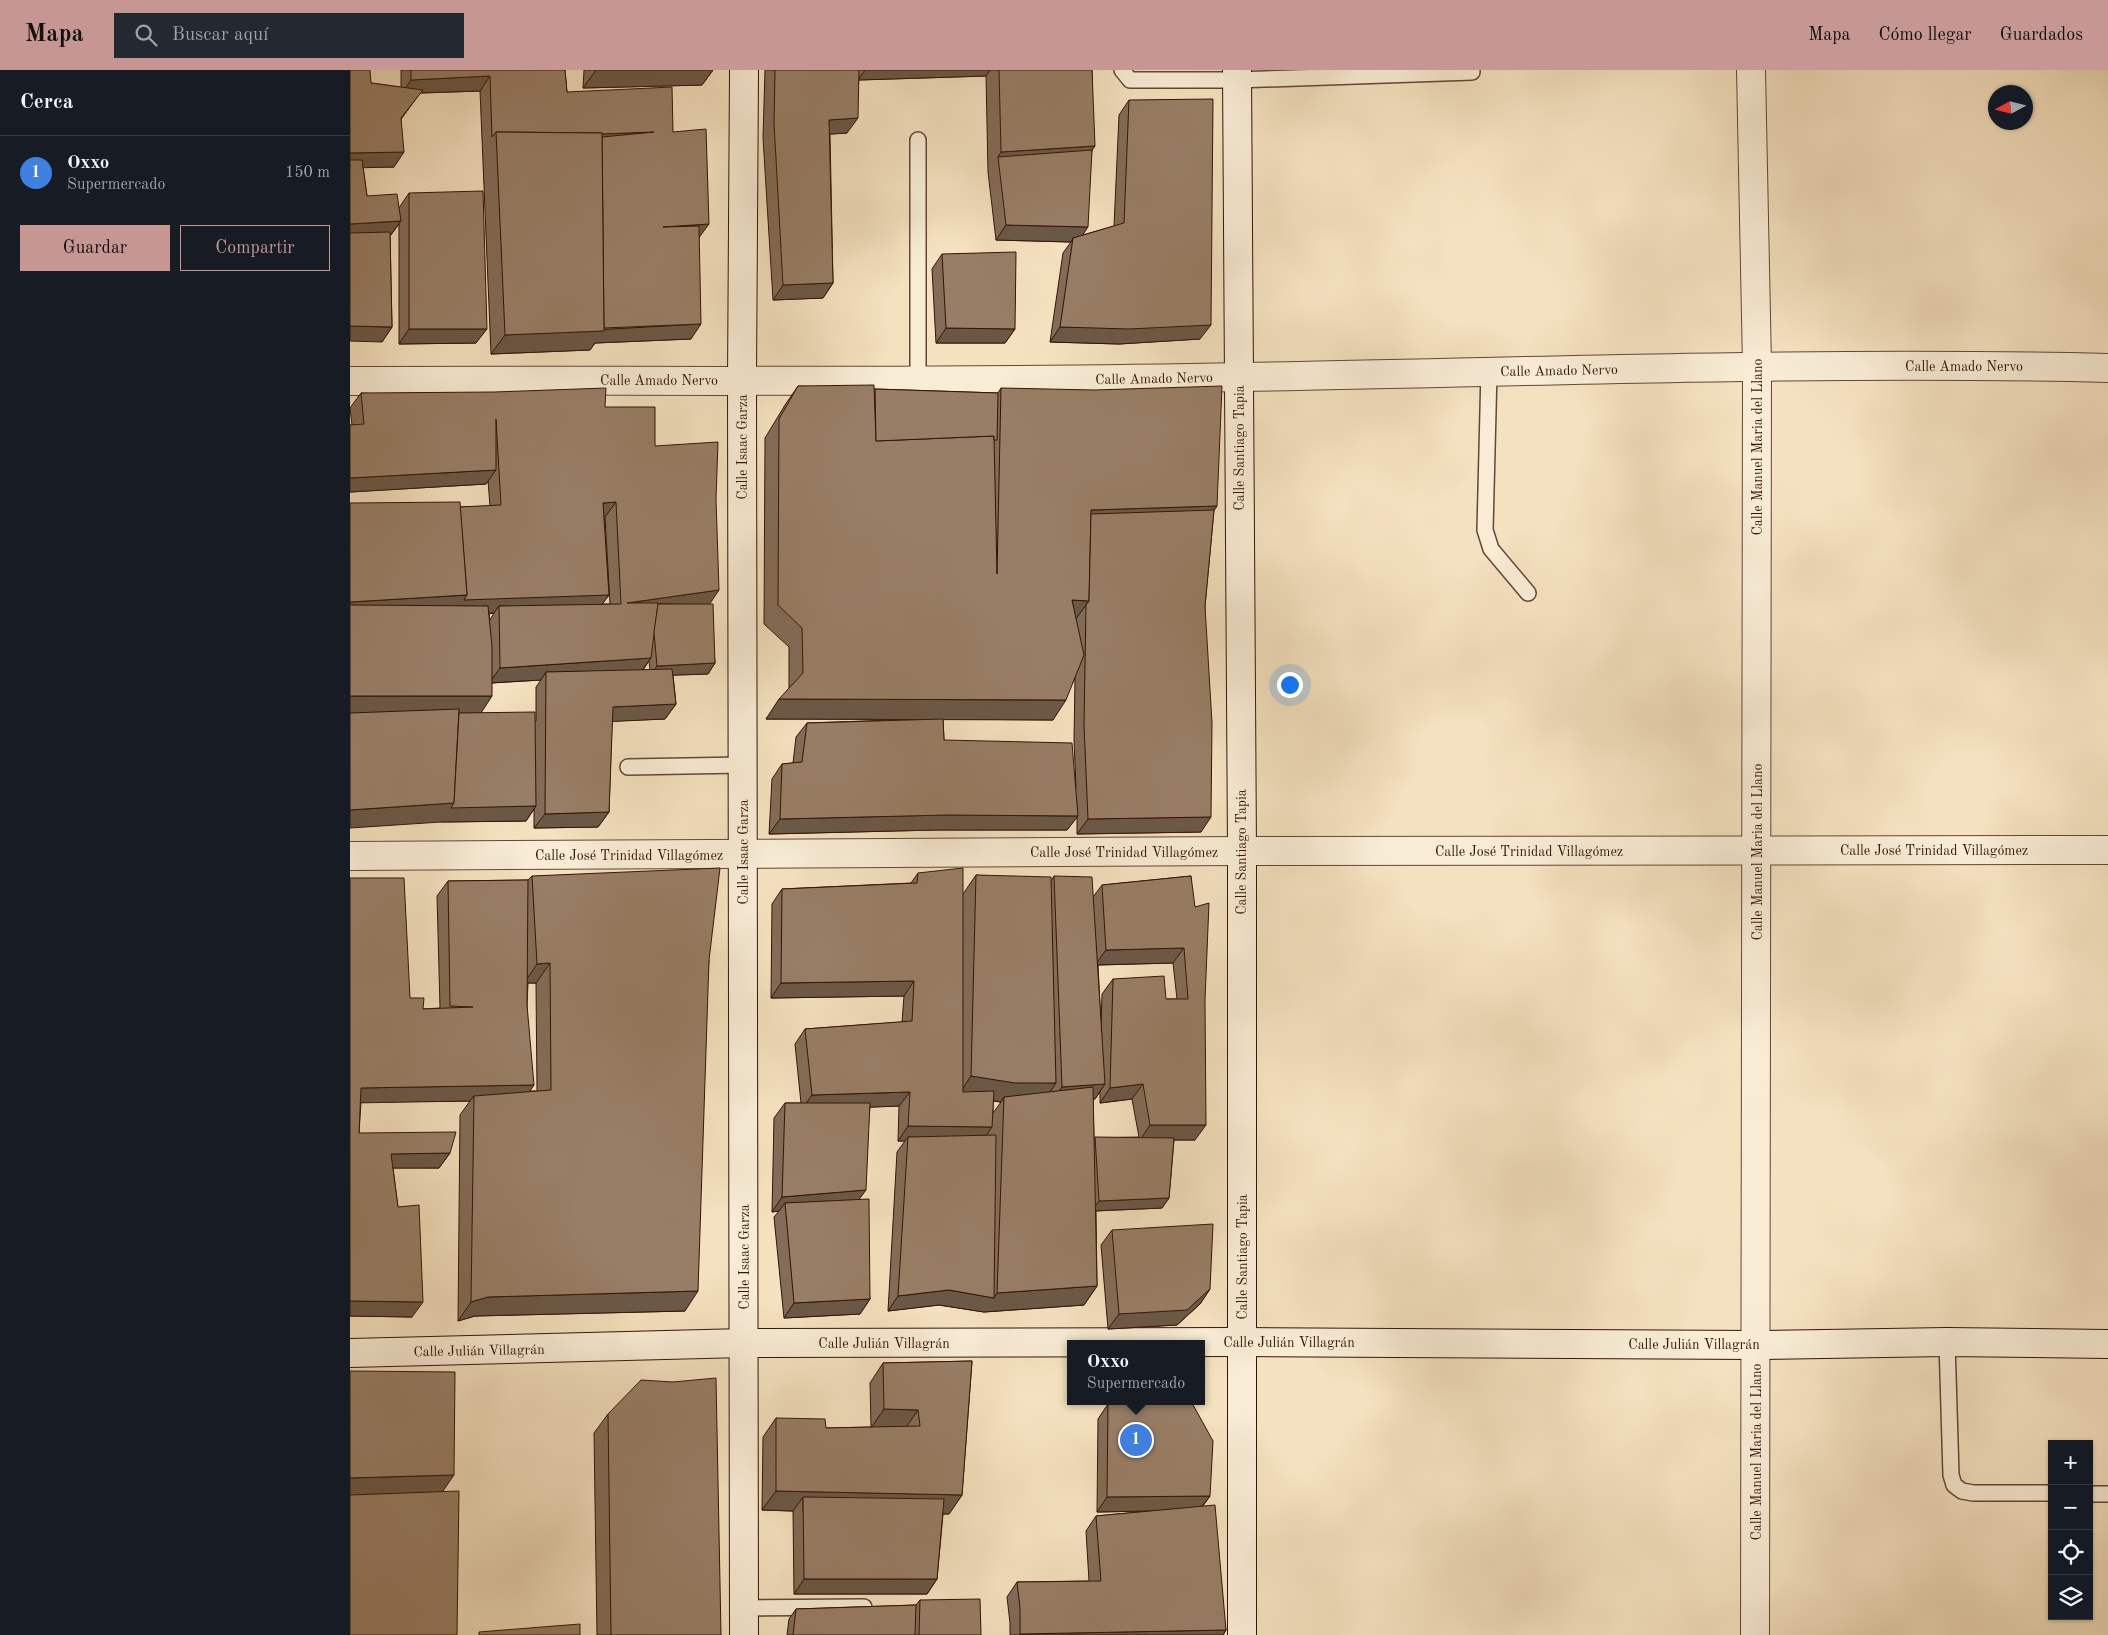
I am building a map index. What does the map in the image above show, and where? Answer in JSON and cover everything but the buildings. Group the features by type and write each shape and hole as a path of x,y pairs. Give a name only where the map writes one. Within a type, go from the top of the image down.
{"street":[{"name":"Calle Isaac Garza","path":"744,70 742,380 744,1622"},
{"name":"Calle Manuel Maria del Llano","path":"1751,70 1757,366 1757,1345 1755,1635"},
{"name":"Calle Santiago Tapia","path":"1237,75 1242,851 1242,1635"},
{"name":"Calle Amado Nervo","path":"350,381 918,380 1239,377 1757,366 2108,368"},
{"name":"Calle José Trinidad Villagómez","path":"350,856 1242,851 2108,850"},
{"name":"Calle Julián Villagrán","path":"350,1353 744,1343 1067,1342"},
{"name":"Calle Julián Villagrán","path":"1205,1342 1757,1345 1946,1342 2108,1344"}],"lane":[{"path":"1122,70 1130,80 1237,75 1472,72"},
{"path":"918,140 918,380"},
{"path":"1489,372 1485,530 1491,549 1528,593"},
{"path":"628,767 743,765"},
{"path":"1946,1342 1951,1476 1954,1485 1962,1491 1973,1493 2048,1493"},
{"path":"2093,1494 2108,1494"},
{"path":"744,1622 880,1607"}],"place":[{"name":"Oxxo","path":"1136,1440"}]}
